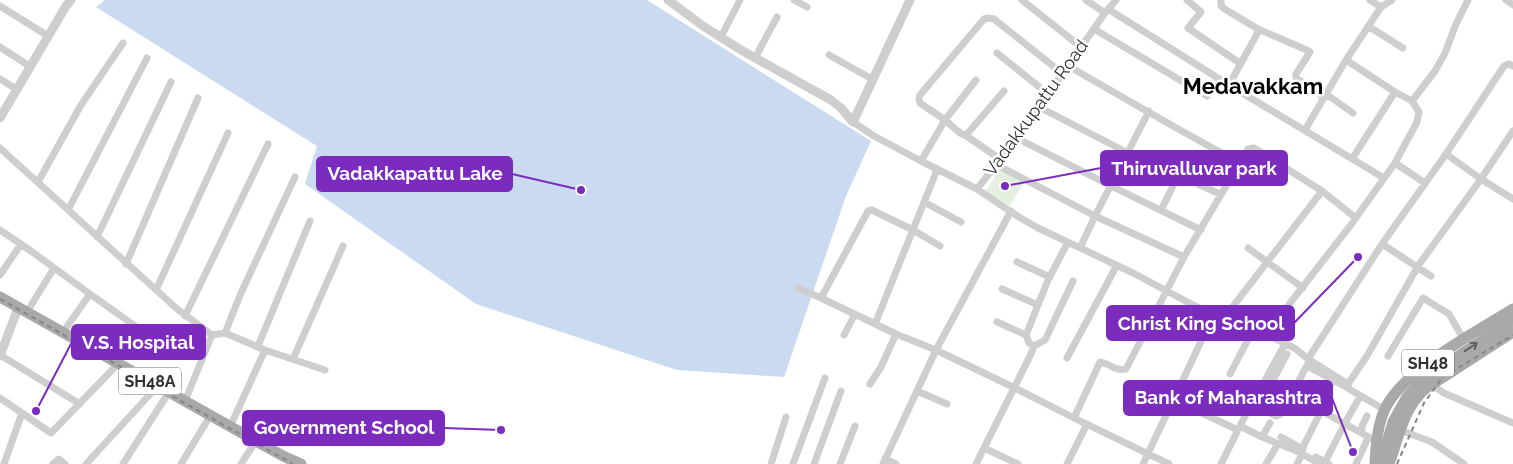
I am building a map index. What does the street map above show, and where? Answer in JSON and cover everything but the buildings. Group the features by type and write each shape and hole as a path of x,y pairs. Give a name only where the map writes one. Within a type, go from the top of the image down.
{"main road":[{"name":"SH48A","path":"0,297 153,391 185,401 230,427 284,464"},
{"name":"SH48A","path":"0,303 63,332 207,421 301,464"},
{"name":"SH48","path":"1375,464 1373,442 1384,410 1401,386 1425,365 1513,309"},
{"path":"1385,464 1387,443 1393,422 1401,405 1415,387 1444,365 1513,320"},
{"name":"SH48","path":"1389,464 1400,430 1415,398 1432,384 1513,332"},
{"path":"1401,386 1415,398"}],"street":[{"name":"Vadakkupattu Road","path":"668,0 755,58 831,100 853,122 874,136 921,162 977,189 1017,138 1116,0"},
{"path":"721,37 740,0"},
{"path":"794,0 807,7"},
{"path":"853,122 910,0"},
{"path":"1022,0 1082,47"},
{"path":"1086,0 1384,178"},
{"path":"1187,0 1201,12 1188,28 1241,64"},
{"path":"1221,0 1223,8 1258,29 1309,51 1296,74 1296,78 1353,113"},
{"path":"1370,0 1381,7"},
{"path":"1305,130 1368,26 1381,7 1392,0"},
{"path":"1412,101 1435,71 1445,53 1468,0"},
{"path":"1506,0 1513,5"},
{"path":"0,118 18,90 66,2"},
{"path":"0,6 48,36"},
{"path":"755,58 777,17"},
{"path":"1063,74 994,19 988,18 984,20 920,95 919,99 920,103 998,161 1095,216 1184,257"},
{"path":"1368,26 1403,48"},
{"path":"1094,29 1207,96"},
{"path":"1228,85 1241,64 1258,29"},
{"path":"38,182 80,105 123,43"},
{"path":"0,47 31,67"},
{"path":"997,53 1048,94"},
{"path":"829,56 872,79"},
{"path":"68,210 147,58"},
{"path":"1266,334 1303,288 1396,163 1417,122 1418,112 1412,101 1346,60"},
{"path":"1287,354 1260,402 1262,409 1276,416 1279,416 1294,397 1308,362 1382,244 1446,154 1504,66 1511,65"},
{"path":"1068,66 1239,162"},
{"path":"0,79 18,90"},
{"path":"921,162 944,120 976,80"},
{"path":"97,237 171,82"},
{"path":"965,135 1004,92"},
{"path":"1352,159 1395,92"},
{"path":"126,264 198,98"},
{"path":"1039,107 1128,153 1220,194"},
{"path":"1080,248 1149,111"},
{"path":"1347,385 1367,356 1418,266 1481,179 1513,130"},
{"path":"156,290 228,133"},
{"path":"1017,138 1201,230"},
{"path":"185,316 268,144"},
{"path":"0,148 126,264 185,316 212,335 225,333 265,350 325,370"},
{"path":"1074,418 1100,362 1104,362 1118,370 1126,369 1184,257 1248,149 1254,148 1322,191 1356,218"},
{"path":"1446,154 1513,199"},
{"path":"1396,163 1425,183"},
{"path":"875,324 937,170"},
{"path":"1161,210 1178,176"},
{"path":"225,333 241,292 295,177"},
{"path":"977,189 1038,228 1214,314 1266,334 1296,349 1308,362 1333,380 1347,385"},
{"path":"1224,318 1322,191"},
{"path":"924,202 961,222"},
{"path":"821,298 868,211 872,210 913,230 940,246"},
{"path":"896,464 884,462 936,350 1011,211"},
{"path":"258,346 310,221"},
{"path":"0,230 166,348"},
{"path":"1026,335 1050,277 1068,242"},
{"path":"0,275 21,244"},
{"path":"1382,244 1431,276"},
{"path":"293,359 343,246"},
{"path":"1248,248 1303,288"},
{"path":"1018,262 1050,277"},
{"path":"1068,358 1117,266"},
{"path":"54,268 20,311 0,356 80,404"},
{"path":"976,464 1034,346 1045,340 1073,281"},
{"path":"798,288 896,334 936,350 1169,464"},
{"path":"1002,289 1038,306"},
{"path":"63,332 90,294"},
{"path":"1388,356 1424,298 1449,314 1464,340"},
{"path":"844,335 855,314"},
{"path":"1143,464 1214,314"},
{"path":"996,322 1026,335 1034,346"},
{"path":"1230,374 1253,330"},
{"path":"870,384 881,367 896,334"},
{"path":"185,401 212,335"},
{"path":"1221,464 1284,344"},
{"path":"230,427 265,350"},
{"path":"1308,362 1384,410"},
{"path":"0,398 51,433 114,368"},
{"path":"793,464 826,378"},
{"path":"1297,464 1333,380"},
{"path":"1271,383 1373,442"},
{"path":"1432,384 1444,393 1513,422"},
{"path":"86,464 153,391"},
{"path":"814,464 840,391"},
{"path":"917,391 947,404"},
{"path":"123,464 167,395"},
{"path":"1174,400 1262,438 1279,440 1325,463 1358,400"},
{"path":"4,464 22,413"},
{"path":"1362,433 1362,426 1367,416"},
{"path":"771,464 786,417"},
{"path":"180,464 207,421"},
{"path":"1262,438 1270,423"},
{"path":"1067,464 1087,424"},
{"path":"1344,425 1362,433 1373,442"},
{"path":"840,464 854,426"},
{"path":"1400,430 1432,442 1455,461 1464,464"},
{"path":"1266,464 1279,440"},
{"path":"1356,464 1373,442"},
{"path":"241,464 254,444"},
{"path":"984,448 1018,464"},
{"path":"53,464 59,459 66,464"}],"green space":[{"path":"999,170 1024,182 1010,206 986,191"}],"water":[{"path":"105,0 647,0 871,141 846,196 784,377 677,370 476,304 305,184 317,146 96,7"}],"railway":[{"path":"0,299 293,464"},
{"path":"1397,464 1424,403 1443,377 1513,335"}],"place":[{"name":"Thiruvalluvar park","path":"1005,186"},
{"name":"Vadakkapattu Lake","path":"581,190"},
{"name":"Christ King School","path":"1358,257"},
{"name":"V.S. Hospital","path":"36,411"},
{"name":"Government School","path":"501,430"},
{"name":"Bank of Maharashtra","path":"1353,452"}],"district":[{"name":"Medavakkam","path":"1253,86"}]}
